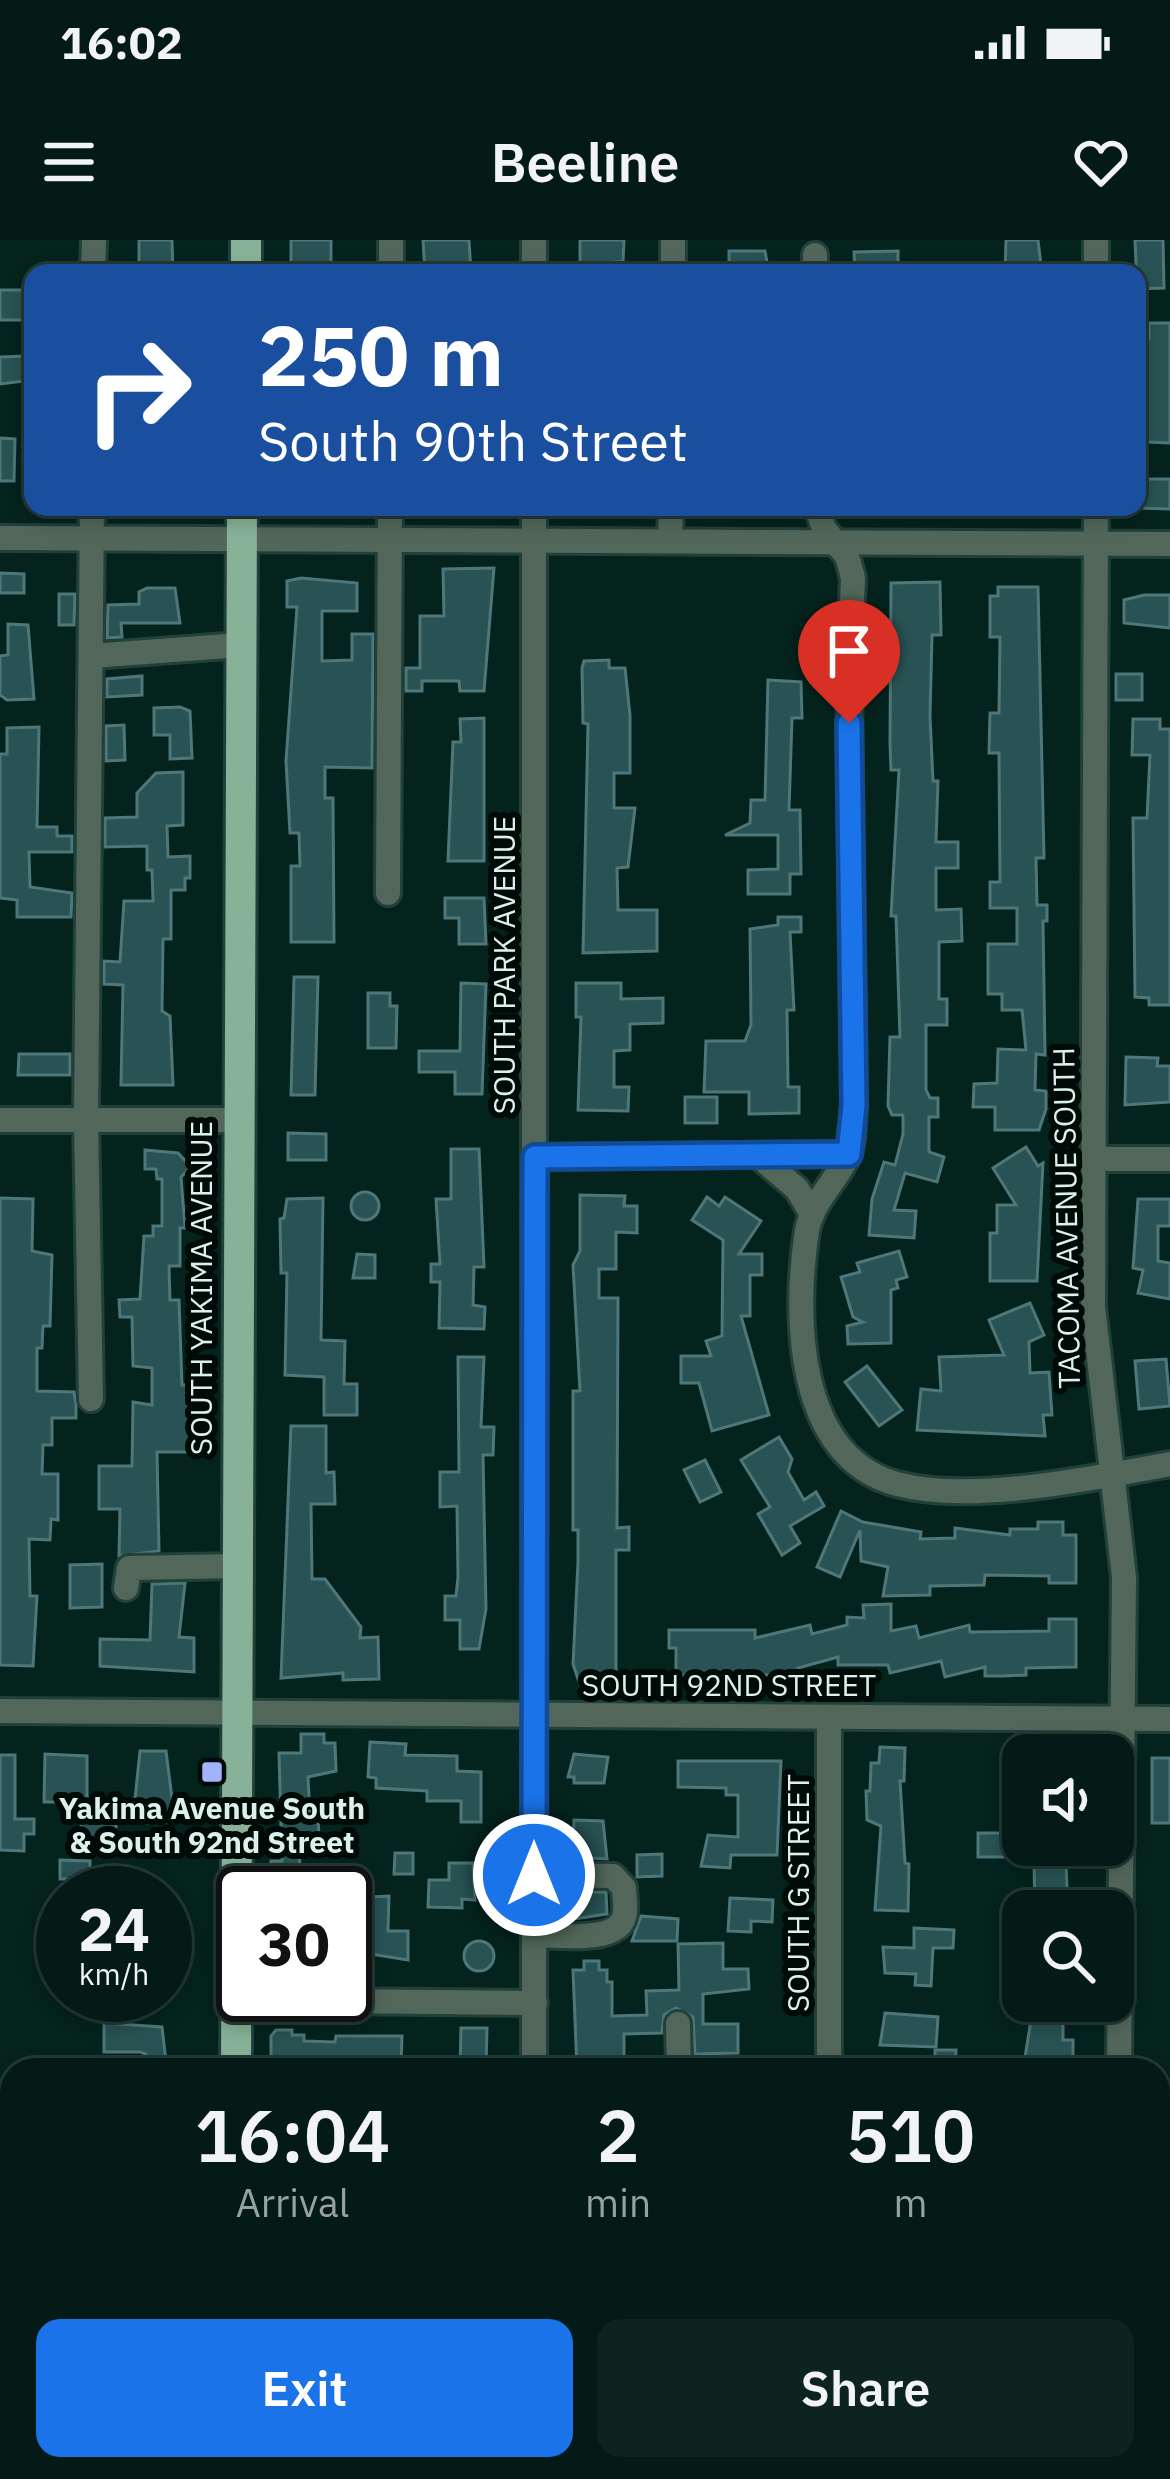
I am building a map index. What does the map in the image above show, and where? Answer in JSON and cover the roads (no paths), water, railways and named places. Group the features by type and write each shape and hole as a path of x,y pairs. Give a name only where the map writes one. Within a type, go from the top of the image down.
{"main road":[{"name":"SOUTH YAKIMA AVENUE","path":"237,1866 242,516"},
{"name":"SOUTH YAKIMA AVENUE","path":"236,2058 237,2022"}],"street":[{"path":"91,1399 86,1120 92,516"},
{"path":"388,893 390,516"},
{"name":"SOUTH PARK AVENUE","path":"534,516 534,2058"},
{"path":"670,540 671,516"},
{"path":"821,516 832,541 847,556 853,578 848,679 854,1105 849,1154 812,1214 804,1333 809,1389 821,1421 874,1474 927,1489 1114,1474 1170,1464"},
{"name":"TACOMA AVENUE SOUTH","path":"1096,516 1093,1159 1097,1367 1124,1577 1119,2058"},
{"path":"0,538 1170,544"},
{"path":"91,656 241,645"},
{"path":"0,1120 239,1120"},
{"path":"535,1157 763,1159 849,1154"},
{"path":"763,1159 797,1189 812,1214"},
{"path":"1093,1159 1170,1159"},
{"path":"126,1588 129,1568 236,1566"},
{"name":"SOUTH 92ND STREET","path":"0,1711 1170,1719"},
{"name":"SOUTH G STREET","path":"829,1717 830,2058"},
{"path":"534,1875 613,1876 624,1888 619,1926 604,1933 534,1935"},
{"path":"372,2001 535,2003"},
{"path":"678,2024 679,2058"}],"place":[{"name":"Yakima Avenue South & South 92nd Street","path":"212,1772"}]}
